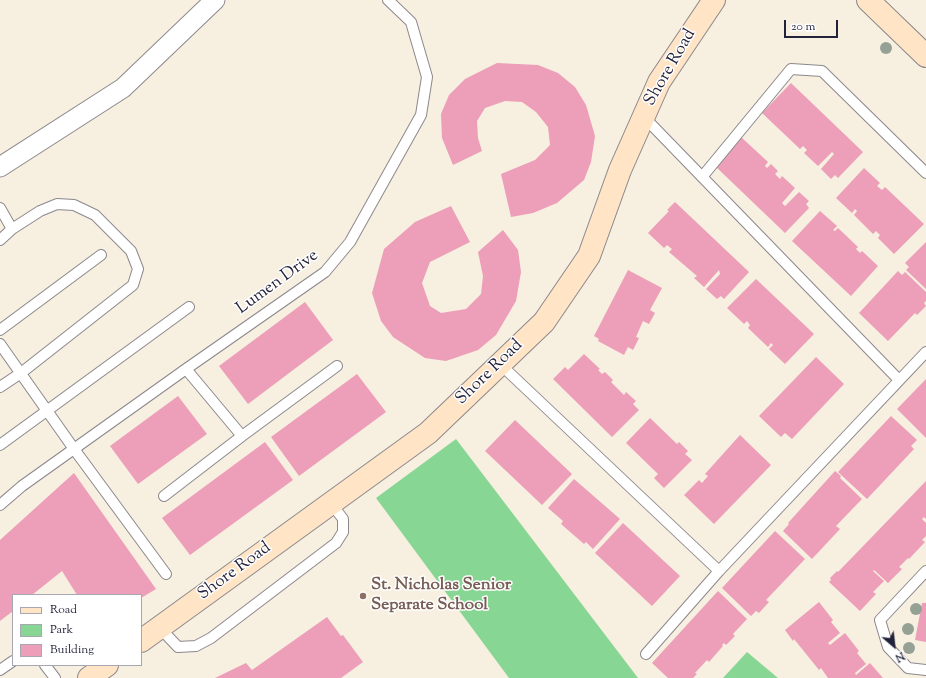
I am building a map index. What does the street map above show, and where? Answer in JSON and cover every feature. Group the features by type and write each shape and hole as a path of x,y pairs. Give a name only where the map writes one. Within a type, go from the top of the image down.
{"street":[{"path":"0,167 123,88 215,0"},
{"name":"Shore Road","path":"142,640 428,433 544,322 589,256 620,170 659,82 714,0"},
{"path":"868,0 926,56"},
{"path":"89,678 106,666"}],"lane":[{"name":"Lumen Drive","path":"0,505 22,486 186,369 326,272 350,242 421,115 427,77 411,22 388,0"},
{"path":"702,177 791,69 822,71 926,173"},
{"path":"644,117 899,380"},
{"path":"0,240 40,211 57,204 74,205 95,216 131,252 138,269 133,285 21,373 0,387"},
{"path":"0,208 12,230"},
{"path":"0,330 101,255"},
{"path":"0,445 189,306"},
{"path":"0,344 74,449 166,574"},
{"path":"646,654 719,571 926,352"},
{"path":"500,364 719,571"},
{"path":"164,496 337,366"},
{"path":"186,369 242,436"},
{"path":"159,627 178,646 196,646 211,638 336,543 343,532 343,519 331,503"},
{"path":"926,571 880,620 888,646 908,668 926,670"},
{"path":"0,670 12,662"},
{"path":"46,666 55,678"}],"green space":[{"path":"456,439 638,678 509,678 376,498"},
{"path":"747,652 778,678 723,678"}],"building":[{"path":"497,63 538,65 558,73 575,87 586,105 595,136 591,162 584,180 557,203 533,213 511,217 501,174 535,160 550,145 548,127 536,112 522,102 505,101 485,108 477,121 478,138 482,151 453,165 442,138 441,114 449,95 465,79"},
{"path":"791,83 863,152 838,178 835,175 831,179 821,169 834,154 832,152 818,166 804,153 807,150 803,146 800,149 762,113"},
{"path":"741,137 768,162 765,166 767,168 771,164 778,171 775,174 780,179 782,176 795,188 782,203 785,206 799,192 809,201 806,204 809,208 785,233 714,165"},
{"path":"864,168 880,183 877,186 882,190 885,187 924,224 894,254 878,238 880,235 876,231 873,234 854,215 857,211 855,209 852,213 836,198"},
{"path":"675,202 749,272 724,299 721,296 717,299 706,289 720,274 719,270 704,287 694,278 697,276 669,252 672,249 667,245 664,248 648,233 669,211 667,210"},
{"path":"451,206 470,242 430,262 422,283 430,306 441,313 466,309 481,294 483,276 478,252 503,230 518,250 521,272 516,301 496,335 478,350 446,361 425,358 393,337 381,321 372,293 384,249 415,222"},
{"path":"820,211 837,226 833,230 835,231 838,228 858,247 856,249 860,253 862,251 878,266 851,296 792,241"},
{"path":"926,242 926,289 906,270 909,267 905,263"},
{"path":"628,270 662,288 650,310 655,313 649,324 643,321 636,337 639,338 633,350 628,347 624,355 598,341 599,339 594,336"},
{"path":"898,271 902,275 905,272 926,292 926,301 924,303 926,306 917,315 915,313 888,341 859,313"},
{"path":"756,279 814,334 785,364 769,349 773,345 771,343 768,347 748,328 750,325 747,321 744,324 727,308"},
{"path":"305,302 333,340 248,404 219,366"},
{"path":"584,354 600,369 598,370 602,374 605,372 613,380 611,382 624,395 626,392 636,401 633,404 639,410 612,437 553,379 565,367 568,370"},
{"path":"816,357 844,384 792,439 785,433 781,437 759,416"},
{"path":"357,374 386,412 299,476 271,437"},
{"path":"926,379 926,438 897,409"},
{"path":"178,396 207,434 138,484 110,446"},
{"path":"891,416 917,440 911,446 914,449 867,499 838,472"},
{"path":"650,418 677,444 679,442 688,451 685,454 692,460 664,488 654,478 658,474 626,443"},
{"path":"515,420 572,474 542,505 485,451"},
{"path":"740,435 771,465 714,524 684,495 699,480 702,483 708,476 705,474"},
{"path":"265,442 293,480 190,555 162,518"},
{"path":"835,471 841,476 840,478 862,499 836,526 840,529 812,559 783,531 789,524 788,523"},
{"path":"74,473 156,589 142,597 142,594 76,594 62,571 33,594 12,594 12,612 0,621 0,540"},
{"path":"574,479 620,519 593,549 586,542 584,544 561,524 563,521 548,508"},
{"path":"926,481 926,519 924,517 922,519 926,523 926,536 922,540 925,542 899,567 902,569 888,583 874,570 873,571 884,581 873,592 876,594 860,611 829,582 831,580 830,578 837,571 838,572"},
{"path":"623,523 680,576 652,606 595,553"},
{"path":"775,531 805,559 766,600 769,602 759,613 756,611 751,616 722,588"},
{"path":"718,591 747,619 733,634 735,636 726,645 724,643 722,645 723,646 709,662 707,660 695,673 697,674 693,678 668,678 652,663"},
{"path":"819,602 833,620 831,622 840,633 828,643 830,645 845,633 859,651 857,653 866,664 855,673 856,675 870,663 883,678 828,678 821,668 819,670 794,639 793,641 785,630"},
{"path":"922,603 926,603 926,642 915,640"},
{"path":"327,617 341,636 343,635 363,662 341,678 215,678 246,663 252,670"}],"place":[{"name":"St. Nicholas Senior Separate School","path":"363,596"}]}
